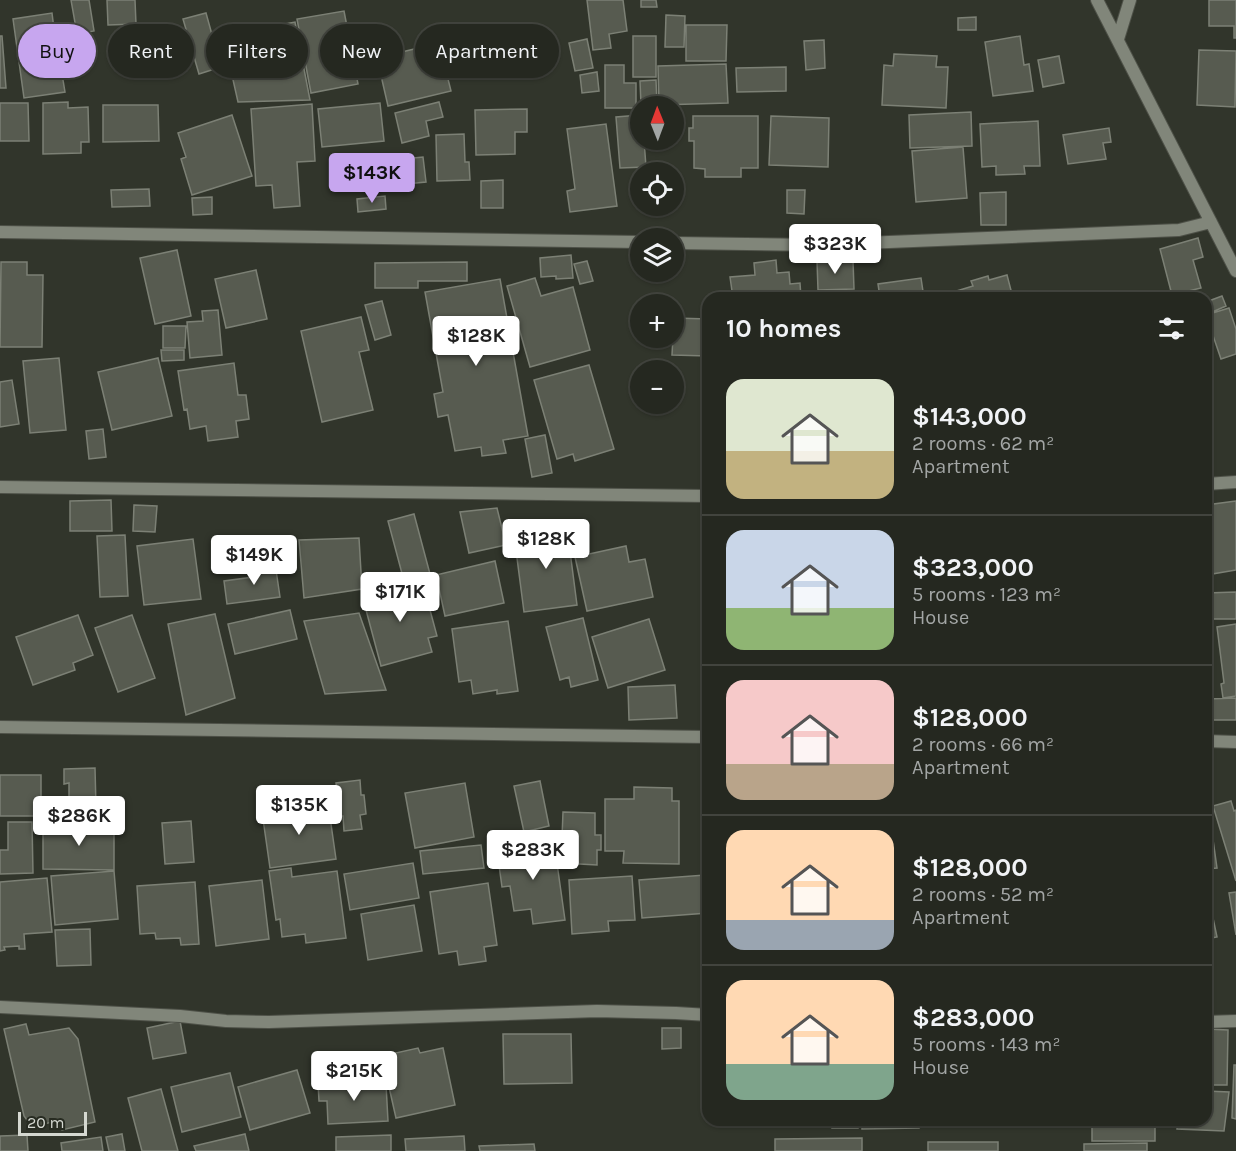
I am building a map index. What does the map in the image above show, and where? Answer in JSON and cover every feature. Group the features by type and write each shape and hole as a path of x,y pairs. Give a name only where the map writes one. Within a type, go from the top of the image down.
{"street":[{"path":"1097,0 1236,271"},
{"path":"1118,39 1130,0"},
{"path":"684,243 815,245 1179,230 1211,222"},
{"path":"0,232 630,242"},
{"path":"1212,484 1236,482"},
{"path":"0,487 702,496"},
{"path":"0,727 702,737"},
{"path":"1212,741 1236,742"},
{"path":"0,1007 269,1022 597,1011 702,1015"},
{"path":"1212,1022 1236,1022"}],"building":[{"path":"71,0 89,0 93,24 75,24"},
{"path":"107,0 135,0 136,24 108,25"},
{"path":"587,0 623,0 627,31 609,34 611,48 593,50"},
{"path":"641,0 656,0 657,7 641,7"},
{"path":"1209,0 1236,0 1236,38 1234,38 1234,26 1209,26"},
{"path":"344,11 346,24 320,24 320,78 357,78 358,84 311,93 308,77 308,24 298,24 297,19"},
{"path":"52,13 53,24 18,24 18,55 13,19"},
{"path":"206,13 209,24 206,24 206,72 199,74 194,57 194,24 184,24 183,19"},
{"path":"666,15 685,16 684,47 665,47"},
{"path":"976,17 976,30 958,30 958,18"},
{"path":"686,25 727,25 726,61 686,61"},
{"path":"0,36 2,36 6,88 0,88"},
{"path":"633,36 656,36 656,77 633,77"},
{"path":"1020,36 1024,65 1029,64 1033,91 993,96 985,42"},
{"path":"587,39 593,68 575,71 569,43"},
{"path":"824,40 825,68 806,70 804,41"},
{"path":"415,49 415,78 448,78 451,91 388,106 382,78 403,78 403,52"},
{"path":"1199,50 1236,51 1235,107 1197,105"},
{"path":"894,54 937,56 936,67 948,67 946,108 882,105 884,65 893,66"},
{"path":"1059,56 1064,83 1043,87 1038,60"},
{"path":"726,64 728,103 684,104 684,96 659,96 658,66"},
{"path":"605,65 624,65 624,83 636,83 636,96 630,96 630,108 605,108"},
{"path":"786,67 786,91 737,92 736,68"},
{"path":"597,72 599,91 582,93 580,75"},
{"path":"21,78 63,78 65,92 24,98"},
{"path":"233,78 306,78 310,100 238,102"},
{"path":"656,80 657,96 641,96 640,81"},
{"path":"68,102 68,108 88,107 89,142 81,142 81,153 43,154 43,103"},
{"path":"439,102 443,117 426,121 429,136 402,143 395,113"},
{"path":"0,103 28,103 29,141 0,141"},
{"path":"380,103 384,141 322,147 318,109"},
{"path":"312,104 315,161 297,162 300,206 274,208 272,185 256,186 251,109"},
{"path":"103,105 158,105 159,141 103,142"},
{"path":"527,109 527,132 515,132 515,154 476,155 475,110"},
{"path":"971,112 972,146 910,148 909,115"},
{"path":"232,115 252,176 192,195 181,159 186,157 178,133"},
{"path":"630,116 630,150 645,150 646,162 630,162 630,168 620,168 616,117"},
{"path":"693,116 758,116 758,168 741,168 741,177 705,177 705,169 694,168 694,141 689,141 689,128 693,128"},
{"path":"771,116 829,118 828,167 769,165"},
{"path":"1038,121 1040,166 1024,166 1025,174 996,175 996,166 982,167 980,124"},
{"path":"606,124 617,206 570,212 567,191 575,189 567,129"},
{"path":"1109,128 1111,142 1103,143 1106,159 1068,164 1063,135"},
{"path":"464,134 465,162 469,162 470,180 437,181 436,135"},
{"path":"963,147 967,198 916,202 912,151"},
{"path":"423,157 426,182 406,184 403,159"},
{"path":"503,180 503,208 481,208 481,181"},
{"path":"149,189 150,206 112,207 111,190"},
{"path":"787,190 805,190 804,214 787,213"},
{"path":"1006,192 1006,225 981,225 980,193"},
{"path":"385,196 386,209 358,212 357,199"},
{"path":"212,197 212,214 193,215 192,198"},
{"path":"1198,238 1203,257 1193,260 1201,288 1171,292 1160,249"},
{"path":"177,250 191,316 155,324 140,258"},
{"path":"571,255 573,278 541,277 540,258"},
{"path":"776,260 777,273 789,272 790,284 800,283 801,292 732,292 730,277 755,275 754,263"},
{"path":"853,260 854,289 818,290 817,261"},
{"path":"587,261 593,281 580,284 574,264"},
{"path":"1,262 27,262 27,275 43,275 42,347 0,347"},
{"path":"467,262 467,281 418,281 418,288 375,288 375,263"},
{"path":"256,270 267,319 226,328 215,279"},
{"path":"1007,275 1011,292 953,292 973,286 971,281 988,276 989,280"},
{"path":"535,278 541,296 573,287 590,350 530,367 507,286"},
{"path":"921,278 923,292 879,292 878,284"},
{"path":"500,279 528,436 503,440 506,453 482,456 481,447 455,451 448,415 438,417 434,394 443,392 425,292"},
{"path":"1222,296 1226,306 1212,312 1212,300"},
{"path":"382,301 391,335 375,340 365,305"},
{"path":"1229,308 1236,329 1236,354 1221,359 1212,333 1212,313"},
{"path":"218,310 222,355 190,358 187,322 203,321 202,311"},
{"path":"361,317 369,350 359,352 373,410 322,422 301,331"},
{"path":"684,318 702,319 702,356 672,355 672,348 684,348"},
{"path":"163,326 186,326 185,348 163,348"},
{"path":"161,350 184,350 184,360 162,361"},
{"path":"59,358 66,430 30,433 23,361"},
{"path":"158,358 172,416 112,430 98,372"},
{"path":"234,363 238,395 246,395 249,419 236,421 238,437 208,441 206,426 190,429 187,409 184,410 178,371"},
{"path":"589,365 614,449 575,461 573,454 557,459 534,380"},
{"path":"12,380 19,424 0,427 0,382"},
{"path":"103,429 106,457 89,459 86,431"},
{"path":"545,435 552,473 532,477 525,439"},
{"path":"111,500 112,531 70,531 70,501"},
{"path":"1236,501 1236,570 1212,574 1212,504"},
{"path":"134,505 157,506 155,532 133,531"},
{"path":"497,508 506,545 469,553 460,512"},
{"path":"414,514 430,574 404,581 388,521"},
{"path":"567,528 577,605 524,612 514,535"},
{"path":"125,535 128,596 100,597 97,536"},
{"path":"359,538 362,589 304,598 299,540"},
{"path":"193,539 201,599 144,605 137,546"},
{"path":"626,546 629,562 645,559 653,597 587,611 575,557"},
{"path":"495,561 504,603 445,616 436,575"},
{"path":"275,563 280,597 227,604 224,581 253,577 251,566"},
{"path":"405,584 406,589 423,584 437,636 428,638 432,652 381,666 362,595"},
{"path":"1236,592 1236,619 1212,619 1212,593"},
{"path":"290,610 297,639 235,654 228,624"},
{"path":"359,613 386,690 325,694 304,621"},
{"path":"215,614 235,698 186,715 168,624"},
{"path":"78,615 93,655 73,663 75,670 33,685 16,637"},
{"path":"132,615 155,678 118,692 95,628"},
{"path":"583,618 598,680 571,687 569,677 560,680 546,627"},
{"path":"649,619 665,670 608,688 592,637"},
{"path":"508,621 518,691 497,694 497,690 473,694 471,680 459,682 452,629"},
{"path":"1236,624 1236,696 1223,698 1221,684 1224,683 1217,627"},
{"path":"675,685 677,718 629,720 628,687"},
{"path":"1236,698 1236,720 1212,720 1212,699"},
{"path":"95,768 96,807 69,807 69,783 64,784 64,769"},
{"path":"0,775 41,775 41,816 0,816"},
{"path":"360,780 366,814 360,815 362,829 344,831 336,783"},
{"path":"540,781 549,826 524,832 514,786"},
{"path":"465,783 474,837 415,848 405,793"},
{"path":"634,787 672,788 672,801 679,801 679,864 623,863 624,851 605,851 605,799 634,799"},
{"path":"1231,801 1234,811 1236,810 1236,881 1213,806"},
{"path":"328,803 336,859 270,868 262,812"},
{"path":"563,812 595,813 595,835 601,835 601,850 597,850 597,865 561,863"},
{"path":"191,821 194,862 165,864 162,823"},
{"path":"8,822 32,822 33,873 0,874 0,850 8,850"},
{"path":"43,824 62,824 63,832 70,831 70,824 114,825 114,870 43,869"},
{"path":"1212,832 1217,868 1212,868"},
{"path":"554,842 565,920 533,924 531,909 514,911 510,886 502,887 497,851"},
{"path":"481,845 484,868 423,874 420,851"},
{"path":"413,863 419,898 350,910 344,874"},
{"path":"291,868 292,877 337,871 346,938 306,943 305,934 282,937 280,919 276,920 269,871"},
{"path":"114,871 118,919 55,925 51,876"},
{"path":"702,875 702,913 642,918 639,880"},
{"path":"632,876 635,920 608,921 609,931 572,934 569,880"},
{"path":"47,878 52,932 24,934 25,949 19,949 19,946 4,947 5,950 0,951 0,882"},
{"path":"262,880 269,939 216,946 209,886"},
{"path":"195,882 199,944 181,945 180,938 156,939 155,933 140,934 137,886"},
{"path":"488,883 497,945 484,947 486,961 459,965 457,951 439,954 430,892"},
{"path":"1236,892 1236,935 1229,893"},
{"path":"414,905 422,951 368,960 361,914"},
{"path":"1212,913 1217,937 1212,938"},
{"path":"90,929 91,965 57,966 55,930"},
{"path":"180,1021 186,1053 153,1059 147,1028"},
{"path":"26,1024 29,1035 69,1028 78,1039 95,1122 62,1130 56,1121 32,1127 24,1116 4,1029"},
{"path":"662,1028 681,1028 681,1048 662,1049"},
{"path":"1212,1029 1228,1030 1227,1085 1212,1085"},
{"path":"503,1034 571,1034 572,1083 504,1084"},
{"path":"418,1048 420,1053 443,1048 455,1105 396,1118 382,1056"},
{"path":"1234,1065 1236,1065 1236,1119 1232,1118"},
{"path":"297,1070 310,1113 250,1130 238,1087"},
{"path":"230,1073 241,1117 182,1132 171,1087"},
{"path":"356,1081 357,1085 386,1084 388,1121 328,1124 327,1101 319,1101 318,1083"},
{"path":"161,1089 178,1151 142,1151 128,1098"},
{"path":"1212,1091 1229,1092 1224,1131 1177,1129 1177,1126 1212,1126"},
{"path":"832,1126 858,1126 858,1128 832,1128"},
{"path":"862,1126 919,1126 919,1128 862,1129"},
{"path":"924,1126 997,1126 924,1127"},
{"path":"1092,1126 1155,1126 1155,1141 1092,1141"},
{"path":"122,1134 125,1151 109,1151 106,1137"},
{"path":"245,1134 249,1151 196,1151 194,1146"},
{"path":"27,1135 28,1151 0,1151 0,1136"},
{"path":"391,1135 391,1151 336,1151 336,1137"},
{"path":"464,1136 465,1151 406,1151 405,1139"},
{"path":"101,1137 103,1151 62,1151 61,1143"},
{"path":"862,1138 862,1151 775,1151 775,1139"},
{"path":"928,1142 998,1142 998,1151 928,1151"},
{"path":"1147,1143 1147,1151 1084,1151 1084,1144"},
{"path":"534,1144 535,1151 480,1151 479,1146"}]}
